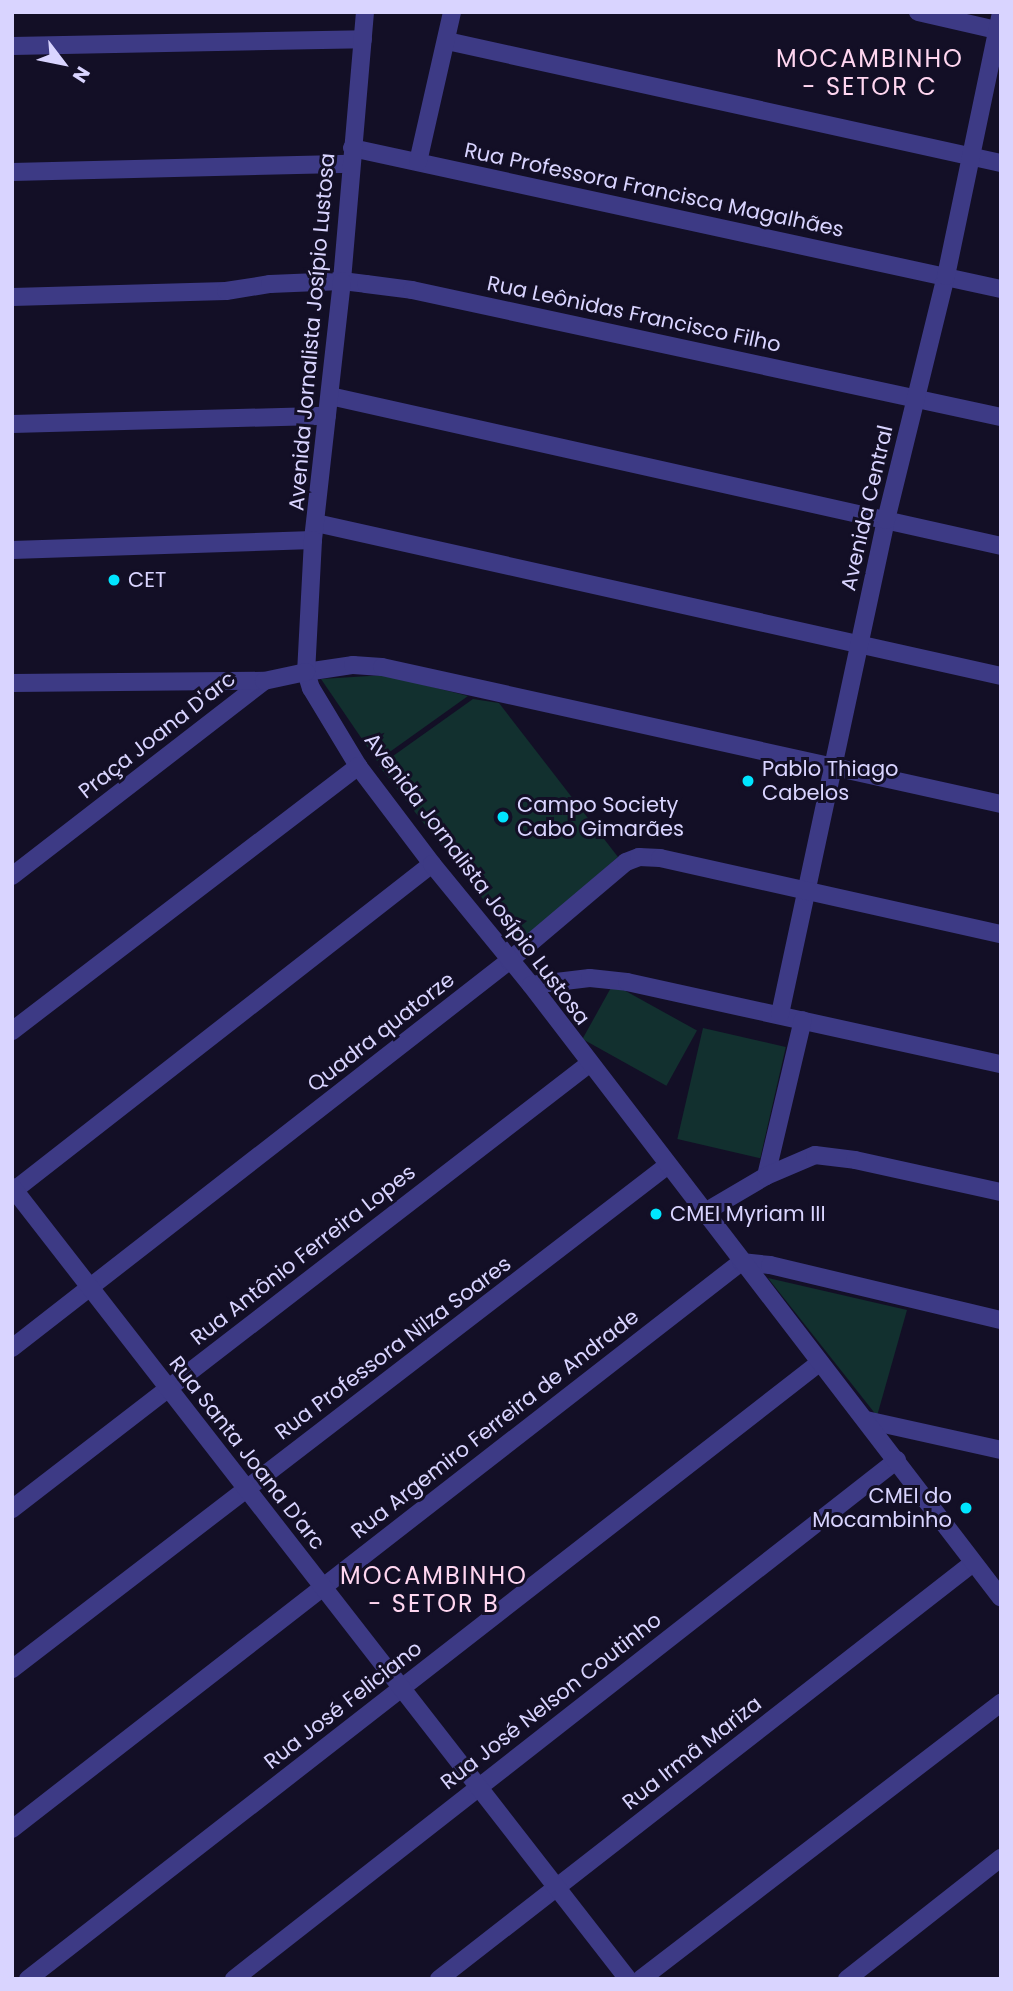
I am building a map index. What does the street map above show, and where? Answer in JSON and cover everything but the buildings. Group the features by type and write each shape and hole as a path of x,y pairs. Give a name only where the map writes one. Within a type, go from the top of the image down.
{"street":[{"name":"Avenida Jornalista Josípio Lustosa","path":"365,12 342,281 315,532 306,672 311,688 358,766 432,864 531,985 741,1262 897,1460 973,1563 993,1580 1001,1598"},
{"path":"418,162 452,12"},
{"path":"918,12 1000,24"},
{"name":"Avenida Central","path":"780,1014 886,520 946,276 1000,24"},
{"path":"12,46 363,39"},
{"path":"447,41 1001,163"},
{"name":"Rua Professora Francisca Magalhães","path":"12,172 352,156 418,162 1001,289"},
{"name":"Rua Leônidas Francisco Filho","path":"12,297 226,291 271,285 342,281 412,290 1001,416"},
{"path":"330,396 1001,545"},
{"path":"12,424 327,416"},
{"path":"12,550 315,532 1001,676"},
{"path":"264,681 353,665 382,667 1001,804"},
{"name":"Praça Joana D'arc","path":"12,683 264,681"},
{"name":"Praça Joana D'arc","path":"12,876 264,681"},
{"path":"12,1031 358,766"},
{"name":"Quadra quatorze","path":"12,1348 509,961 612,871 639,857 660,858 1001,934"},
{"path":"13,1189 432,864"},
{"path":"531,985 590,978 628,982 1001,1063"},
{"path":"766,1176 803,1020"},
{"name":"Rua Antônio Ferreira Lopes","path":"12,1509 590,1063"},
{"path":"705,1212 766,1176 806,1157 818,1156 880,1165 1001,1192"},
{"name":"Rua Professora Nilza Soares","path":"12,1669 668,1165"},
{"name":"Rua Santa Joana D'arc","path":"13,1189 91,1287 166,1389 247,1488 477,1788 628,1979"},
{"path":"741,1262 770,1265 1001,1320"},
{"name":"Rua Argemiro Ferreira de Andrade","path":"12,1829 741,1262"},
{"name":"Rua José Feliciano","path":"28,1979 819,1363"},
{"path":"866,1420 1001,1450"},
{"name":"Rua José Nelson Coutinho","path":"234,1979 897,1460"},
{"name":"Rua Irmã Mariza","path":"439,1979 973,1563"},
{"path":"640,1979 1001,1703"},
{"path":"847,1979 1001,1858"}],"green space":[{"path":"385,675 468,696 377,761 321,679"},
{"name":"Campo Society Cabo Gimarães","path":"473,699 499,703 618,857 518,944 379,766"},
{"path":"613,984 697,1031 666,1086 582,1039"},
{"path":"703,1028 786,1047 760,1158 677,1139"},
{"path":"768,1278 907,1310 877,1416"}],"place":[{"name":"CET","path":"114,580"},
{"name":"Pablo Thiago Cabelos","path":"748,781"},
{"name":"Campo Society Cabo Gimarães","path":"503,817"},
{"name":"CMEI Myriam III","path":"656,1214"},
{"name":"CMEI do Mocambinho","path":"966,1508"}],"district":[{"name":"MOCAMBINHO - SETOR C","path":"870,73"},
{"name":"MOCAMBINHO - SETOR B","path":"434,1590"}]}
